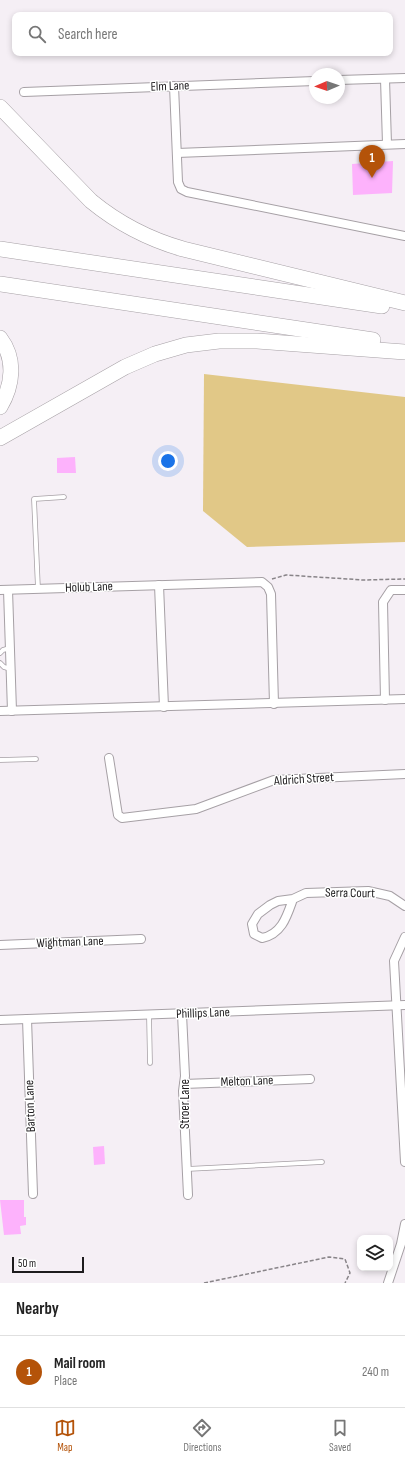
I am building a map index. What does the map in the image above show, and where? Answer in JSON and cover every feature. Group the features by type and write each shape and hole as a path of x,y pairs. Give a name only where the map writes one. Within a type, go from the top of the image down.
{"highway":[{"path":"0,107 91,201 117,221 142,235 183,249 405,303"},
{"path":"0,250 405,310"},
{"path":"0,284 405,345"},
{"path":"0,338 6,349 11,368 7,396 0,407"},
{"path":"0,438 125,367 155,354 186,345 219,341 256,341 405,352"}],"street":[{"path":"385,78 387,144"},
{"path":"345,80 405,78"},
{"name":"Elm Lane","path":"24,92 309,81"},
{"path":"174,86 178,182 181,189 188,192 405,236"},
{"path":"177,153 405,144"},
{"path":"262,582 268,587 271,594 274,704"},
{"name":"Holub Lane","path":"4,590 262,582"},
{"path":"159,585 164,707"},
{"path":"4,590 10,648 12,711"},
{"path":"385,700 383,602 391,590 405,590"},
{"path":"0,712 405,699"},
{"name":"Aldrich Street","path":"109,758 118,815 122,818 184,812 208,805 274,780 405,774"},
{"name":"Serra Court","path":"293,899 280,928 273,934 262,938 254,934 252,924 258,914 278,901 293,899 306,893 368,891 390,896 405,906"},
{"path":"405,937 394,961 401,1006 405,1162"},
{"name":"Wightman Lane","path":"0,945 141,939"},
{"name":"Phillips Lane","path":"0,1020 401,1006"},
{"name":"Stroer Lane","path":"182,1014 188,1195"},
{"name":"Barton Lane","path":"27,1019 33,1194"},
{"name":"Melton Lane","path":"184,1084 310,1079"},
{"path":"388,1283 401,1244 405,1224"}],"lane":[{"path":"38,589 34,499 64,497"},
{"path":"0,653 3,650 10,648"},
{"path":"0,663 4,667 11,668"},
{"path":"0,760 36,759"},
{"path":"149,1015 150,1063"},
{"path":"186,1169 322,1162"}],"path":[{"path":"262,582 286,576 363,580 405,579"},
{"path":"204,1283 329,1257 346,1259 350,1273 345,1283"}],"shaded area":[{"path":"204,374 405,397 405,542 247,547 203,511"}],"building":[{"path":"393,161 392,193 353,195 352,164"},
{"path":"75,457 76,473 57,473 57,458"},
{"path":"104,1146 105,1164 94,1165 93,1147"},
{"path":"0,1200 24,1200 24,1217 26,1217 26,1225 20,1226 21,1234 4,1235"}],"place":[{"name":"Mail room","path":"372,178"}]}
